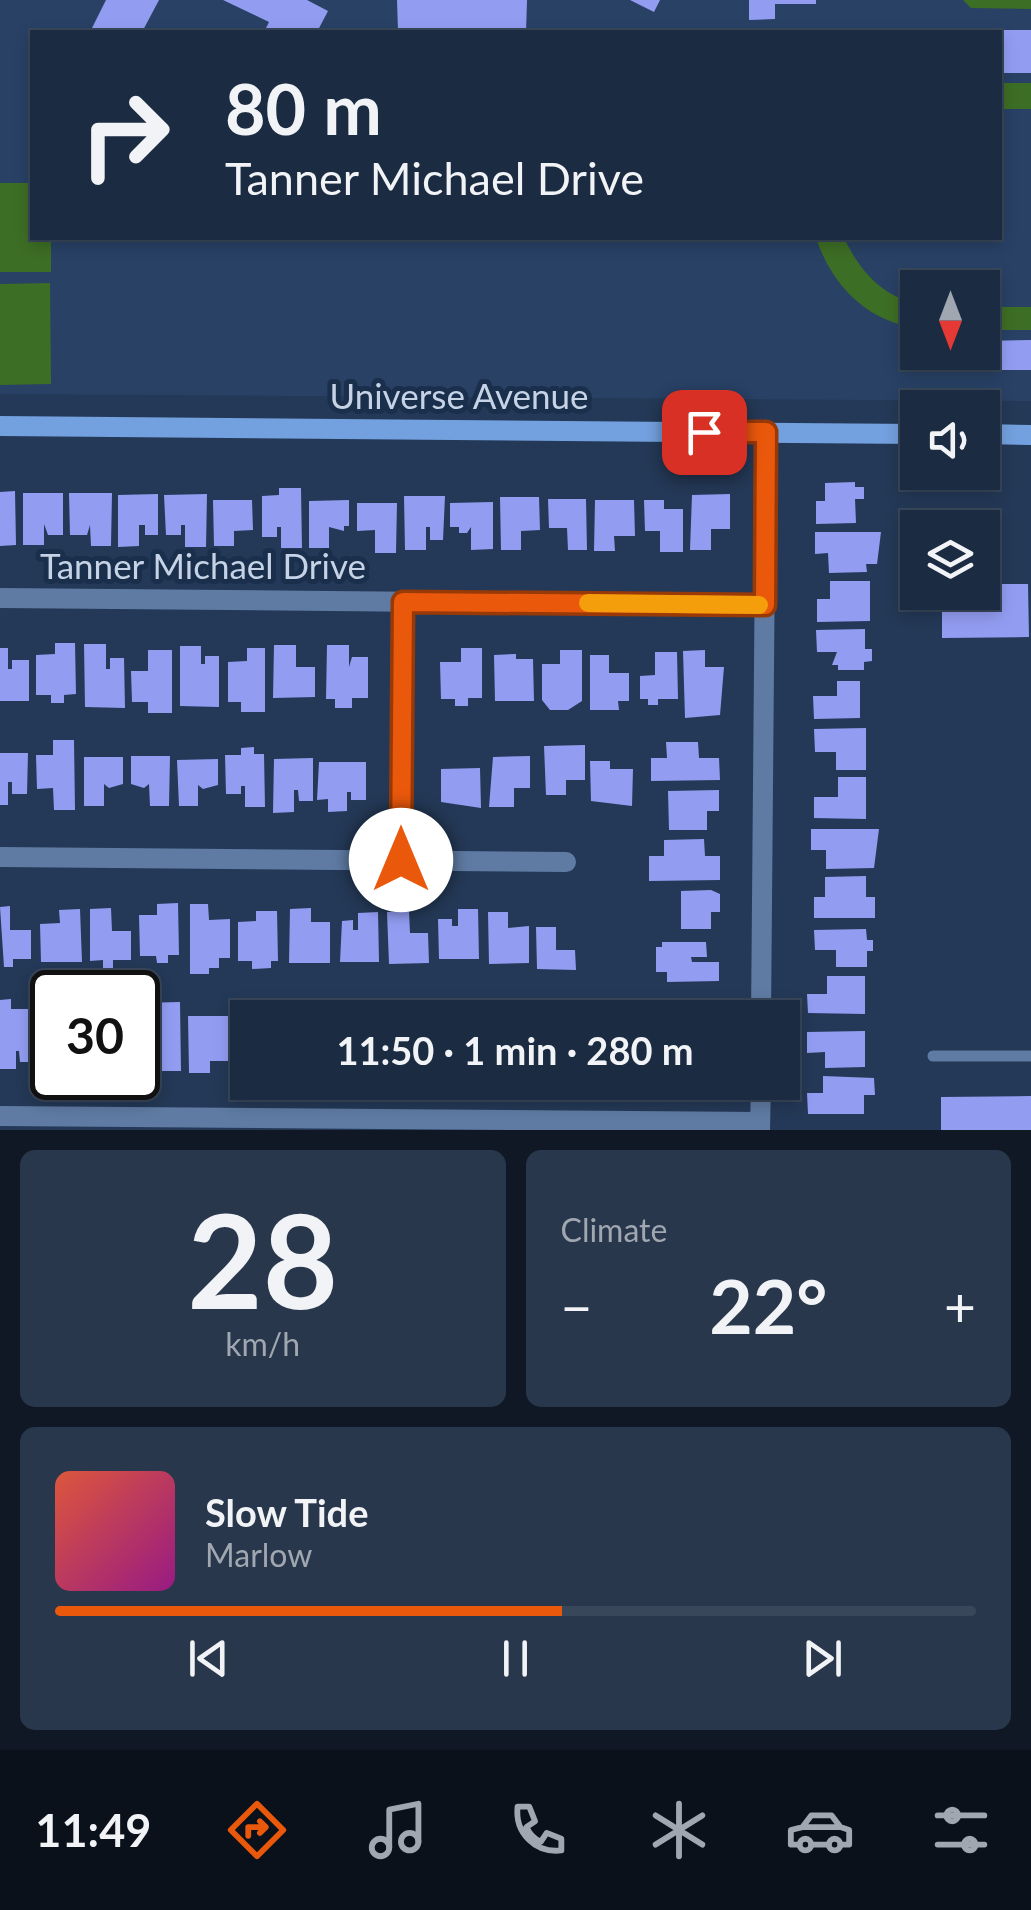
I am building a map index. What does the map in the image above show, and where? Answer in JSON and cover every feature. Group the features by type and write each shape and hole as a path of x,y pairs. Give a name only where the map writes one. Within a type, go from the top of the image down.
{"street":[{"name":"Universe Avenue","path":"0,426 900,434"},
{"path":"761,1000 766,432"},
{"path":"1000,434 1031,434"},
{"name":"Tanner Michael Drive","path":"0,598 765,605"},
{"path":"401,860 403,602"},
{"path":"0,857 566,862"},
{"path":"0,1116 397,1125 760,1126 761,1100"}],"lane":[{"path":"934,1056 1031,1056"}],"shaded area":[{"path":"0,0 1031,0 1031,401 1000,401 1000,390 900,390 900,400 0,394"}],"green space":[{"path":"963,0 1031,0 1031,9 971,8"},
{"path":"1002,83 1031,83 1031,109 1002,109"},
{"path":"0,183 30,183 30,240 51,240 51,272 0,272"},
{"path":"817,240 845,240 873,280 900,298 900,324 867,309 831,271"},
{"path":"50,283 51,384 0,385 0,284"},
{"path":"1000,307 1031,307 1031,330 1000,330"}],"building":[{"path":"106,0 159,0 143,30 91,30"},
{"path":"223,0 307,0 328,11 318,30 265,30 269,22"},
{"path":"397,0 527,0 526,30 398,30"},
{"path":"630,0 660,0 654,12"},
{"path":"749,0 816,0 816,4 775,4 775,19 749,20"},
{"path":"1002,30 1031,30 1031,73 1002,73"},
{"path":"1031,340 1031,370 1000,370 1000,341"},
{"path":"855,482 855,487 864,487 864,499 855,499 856,523 816,524 816,501 825,501 825,483"},
{"path":"279,488 301,488 302,548 281,548 281,527 277,527 277,537 262,537 262,496 279,495"},
{"path":"15,491 16,545 0,546 0,492"},
{"path":"23,493 63,493 63,535 48,535 44,524 44,545 23,545"},
{"path":"69,493 112,493 111,546 91,546 90,525 87,535 70,535"},
{"path":"158,494 158,535 145,535 145,525 139,525 139,546 118,547 118,495"},
{"path":"207,494 206,547 185,547 185,525 181,525 181,535 166,535 164,495"},
{"path":"730,494 730,529 711,529 711,550 690,550 692,495"},
{"path":"404,496 445,496 443,540 430,540 430,527 426,527 426,550 405,550"},
{"path":"500,497 539,497 540,530 521,531 521,550 501,550"},
{"path":"548,499 586,499 587,550 568,550 567,528 549,528"},
{"path":"213,500 252,500 253,530 234,531 234,546 214,546"},
{"path":"349,500 349,526 344,526 344,531 329,527 329,548 309,548 309,501"},
{"path":"595,500 634,500 635,536 614,536 615,551 594,551"},
{"path":"644,500 664,500 664,509 683,509 683,552 660,552 660,531 645,531"},
{"path":"493,502 493,549 471,550 471,527 467,533 459,533 459,527 450,527 450,503"},
{"path":"357,503 397,503 396,553 375,553 375,530 357,531"},
{"path":"815,532 881,532 877,564 866,564 867,572 829,573 828,553 815,554"},
{"path":"830,581 870,581 870,621 817,622 817,599 830,599"},
{"path":"1000,584 1028,584 1029,637 942,638 942,610 1000,610"},
{"path":"865,629 865,649 872,649 872,661 864,662 864,670 838,670 838,665 832,665 837,652 817,652 816,630"},
{"path":"55,643 75,643 76,694 64,695 64,703 51,703 51,695 36,695 36,655 55,654"},
{"path":"84,644 106,644 106,669 110,669 110,658 124,658 125,708 85,707"},
{"path":"274,645 296,645 296,667 315,667 315,697 273,698"},
{"path":"327,645 349,645 349,667 352,657 368,657 368,698 352,698 352,708 335,708 335,699 326,699"},
{"path":"180,646 201,646 201,664 205,664 205,656 219,656 219,707 180,706"},
{"path":"0,648 8,648 8,669 12,669 12,660 29,660 29,701 0,701"},
{"path":"247,648 265,648 265,712 241,712 241,702 228,702 228,662 247,661"},
{"path":"461,648 482,648 482,698 468,698 468,706 455,706 455,699 441,699 440,662 461,662"},
{"path":"148,650 172,650 172,713 148,713 148,702 132,702 131,671 148,671"},
{"path":"560,650 582,650 582,701 568,710 550,710 542,700 542,664 560,664"},
{"path":"705,650 705,667 724,667 720,715 685,718 683,651"},
{"path":"655,652 677,652 678,699 658,699 658,705 648,705 648,699 640,699 640,676 655,675"},
{"path":"516,654 516,659 533,659 534,701 495,701 494,655"},
{"path":"590,655 609,655 609,673 629,673 629,701 618,701 619,710 590,710"},
{"path":"837,681 860,681 860,718 814,719 813,696 837,696"},
{"path":"866,728 866,770 836,770 836,752 815,752 814,729"},
{"path":"53,740 74,740 75,810 54,810 53,788 37,789 36,755 53,755"},
{"path":"666,742 698,742 699,758 719,758 720,780 651,781 651,758 667,758"},
{"path":"585,745 585,780 566,780 566,795 546,795 544,746"},
{"path":"254,747 254,754 264,754 265,807 245,807 245,786 241,786 241,794 226,794 225,755 241,755 241,748"},
{"path":"0,753 28,753 27,794 12,794 12,782 8,782 8,805 0,805"},
{"path":"131,756 170,756 169,806 150,806 149,784 144,788 131,784"},
{"path":"530,756 530,788 514,788 514,807 489,807 493,757"},
{"path":"84,757 123,757 123,784 109,788 104,784 104,806 84,806"},
{"path":"313,758 313,801 299,801 298,790 294,790 294,812 273,813 274,759"},
{"path":"218,759 218,785 203,789 198,785 198,806 179,806 177,760"},
{"path":"590,761 610,761 610,769 633,769 632,806 591,801"},
{"path":"319,762 366,762 366,800 351,800 351,792 347,792 347,811 328,812 328,799 317,800"},
{"path":"480,768 481,808 441,802 441,769"},
{"path":"838,777 866,777 866,819 814,818 814,797 838,797"},
{"path":"719,790 719,811 707,811 707,830 669,830 668,791"},
{"path":"811,829 879,829 874,868 826,869 826,850 811,850"},
{"path":"704,839 705,856 720,856 720,880 649,881 649,856 664,856 664,840"},
{"path":"866,876 866,897 875,897 875,918 814,918 814,897 825,897 825,877"},
{"path":"711,890 720,894 720,912 711,912 711,929 681,929 681,891"},
{"path":"178,903 179,955 168,955 168,963 157,963 156,956 140,956 139,915 157,915 157,904"},
{"path":"190,904 208,904 209,920 230,919 230,958 219,958 219,968 209,968 209,974 190,974"},
{"path":"10,906 10,930 31,930 31,959 13,959 13,967 4,967 0,907"},
{"path":"111,908 112,931 131,931 131,960 113,960 113,968 103,968 103,960 90,961 90,909"},
{"path":"311,908 311,922 330,922 330,963 289,963 290,909"},
{"path":"80,909 82,962 41,962 40,924 60,923 59,910"},
{"path":"458,909 478,909 479,959 439,959 438,919 452,919 452,926 458,926"},
{"path":"256,911 277,911 278,961 271,961 271,968 252,969 252,961 238,961 238,922 256,921"},
{"path":"409,911 410,933 428,933 429,963 389,964 387,912"},
{"path":"378,912 379,962 340,962 342,921 353,920 353,930 358,930 358,913"},
{"path":"488,912 508,912 508,928 529,926 529,963 489,964"},
{"path":"536,927 556,927 556,950 575,950 576,970 537,969"},
{"path":"866,929 867,940 873,940 873,951 867,951 867,967 836,967 836,950 815,950 814,930"},
{"path":"662,942 706,942 707,957 691,957 692,962 719,962 719,981 667,982 667,972 656,972 656,947 662,947"},
{"path":"827,976 865,976 865,1014 808,1013 807,994 827,994"},
{"path":"11,999 11,1009 30,1009 30,1062 20,1062 16,1051 16,1069 0,1069 0,1000"},
{"path":"160,1002 180,1002 181,1071 160,1071"},
{"path":"188,1016 230,1016 230,1061 210,1061 210,1073 189,1073"},
{"path":"865,1031 865,1067 825,1068 825,1052 807,1053 807,1032"},
{"path":"823,1076 874,1078 875,1095 864,1095 864,1114 808,1114 807,1093 823,1093"},
{"path":"1031,1096 1031,1130 941,1130 941,1097"}],"slow traffic":[{"path":"588,603 759,605"}],"route":[{"path":"401,860 403,602 765,605 766,432 704,432"}]}
